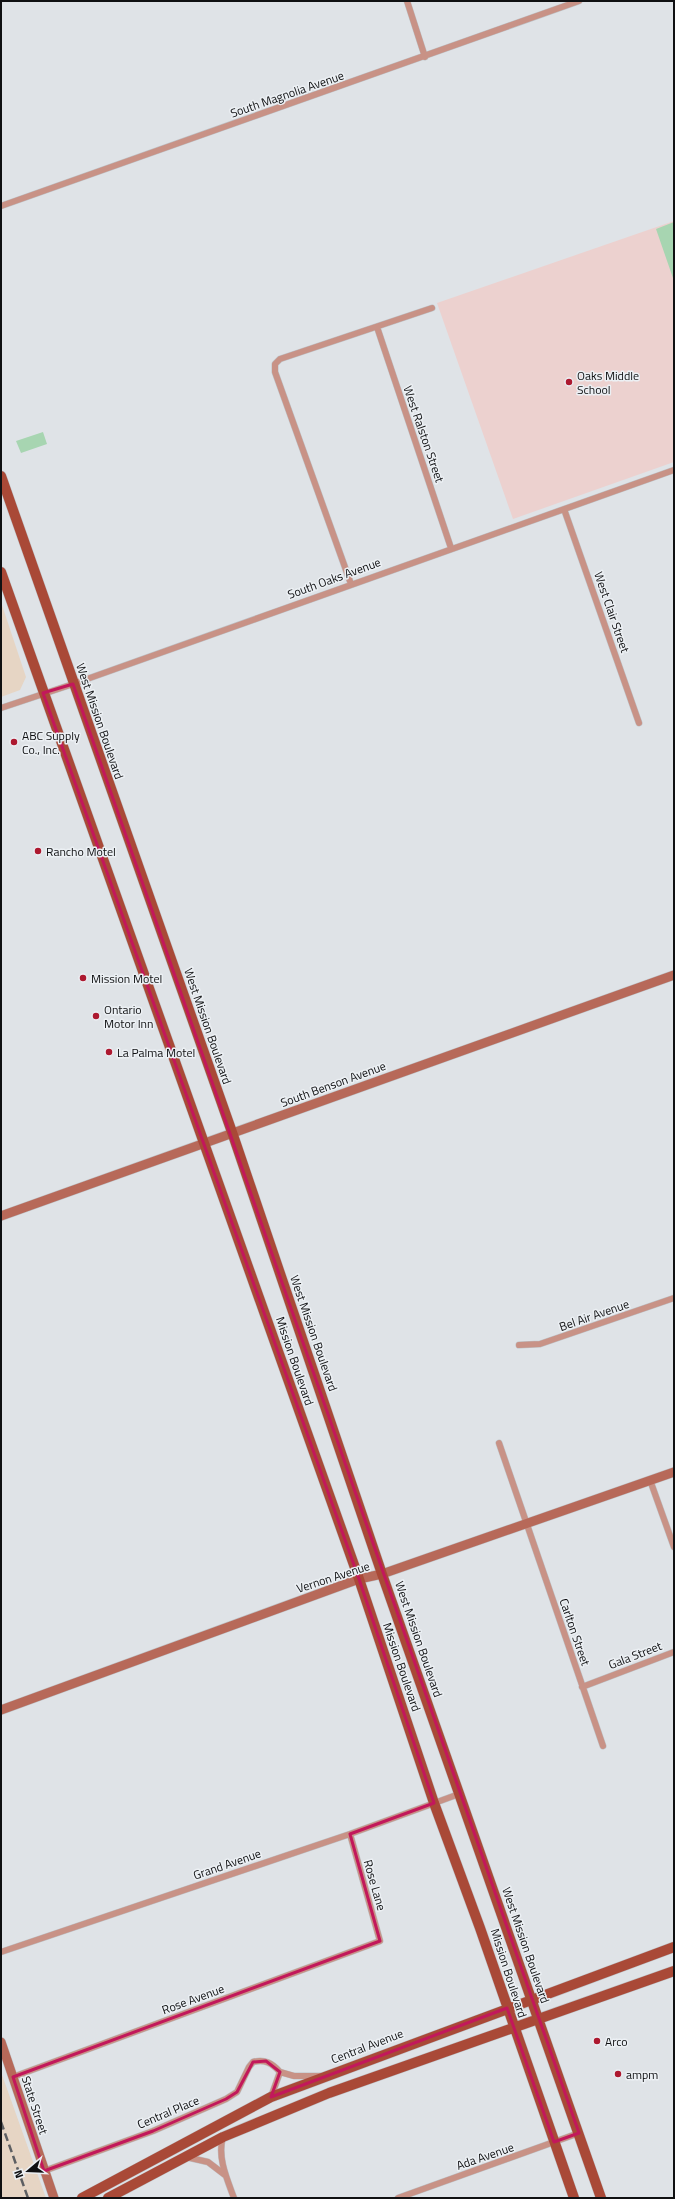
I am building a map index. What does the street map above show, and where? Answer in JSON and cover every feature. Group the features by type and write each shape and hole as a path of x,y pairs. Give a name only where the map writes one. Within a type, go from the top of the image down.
{"main road":[{"name":"West Mission Boulevard","path":"1,476 233,1135 382,1574 601,2198"},
{"path":"1,572 205,1145"},
{"name":"Mission Boulevard","path":"205,1145 359,1579 434,1803 480,1928 574,2198"},
{"name":"Central Avenue","path":"82,2198 271,2097 674,1946"},
{"path":"108,2198 223,2137 329,2093 674,1972"}],"street":[{"path":"407,1 425,57"},
{"name":"South Magnolia Avenue","path":"1,206 425,57 579,1"},
{"path":"351,584 275,372 275,364 280,359 314,346 377,327 432,308"},
{"name":"West Ralston Street","path":"377,327 451,548"},
{"name":"South Oaks Avenue","path":"1,708 73,684 451,548 674,470"},
{"name":"West Clair Street","path":"564,509 639,723"},
{"name":"South Benson Avenue","path":"1,1216 233,1135 366,1084 674,977"},
{"name":"Bel Air Avenue","path":"519,1345 540,1344 674,1298"},
{"name":"Carlton Street","path":"499,1443 603,1746"},
{"name":"Vernon Avenue","path":"1,1710 359,1579 382,1574 674,1472"},
{"path":"650,1480 674,1547"},
{"name":"Gala Street","path":"582,1687 674,1652"},
{"name":"Grand Avenue","path":"1,1952 350,1834 459,1794"},
{"name":"Rose Lane","path":"350,1834 380,1941"},
{"name":"Rose Avenue","path":"13,2077 380,1941"},
{"name":"State Street","path":"1,2042 54,2198"},
{"name":"Central Place","path":"44,2171 153,2131 226,2099 237,2092 249,2067 254,2062 266,2061 273,2064 280,2072"},
{"path":"271,2097 275,2091 280,2072 294,2076 325,2076"},
{"name":"Ada Avenue","path":"398,2198 579,2133"},
{"path":"223,2137 220,2146 225,2175 234,2198"},
{"path":"184,2157 208,2162 225,2175"}],"highlighted area":[{"path":"73,684 579,2133 554,2142 507,2008 271,2097 280,2072 266,2061 253,2062 237,2092 226,2099 153,2131 44,2171 13,2077 380,1941 350,1834 434,1803 359,1579 43,693"}],"shaded area":[{"name":"Oaks Middle School","path":"674,221 674,462 513,519 437,303"},
{"path":"1,602 26,677 20,690 1,697"},
{"path":"1,2072 46,2198 1,2198"}],"green space":[{"path":"674,222 674,281 656,229"},
{"path":"43,432 47,444 21,453 16,441"}],"railway":[{"path":"1,2122 28,2198"}],"place":[{"name":"Oaks Middle School","path":"569,382"},
{"name":"ABC Supply Co., Inc.","path":"14,742"},
{"name":"Rancho Motel","path":"38,851"},
{"name":"Mission Motel","path":"83,978"},
{"name":"Ontario Motor Inn","path":"96,1016"},
{"name":"La Palma Motel","path":"109,1052"},
{"name":"Arco","path":"597,2041"},
{"name":"ampm","path":"618,2074"}]}
